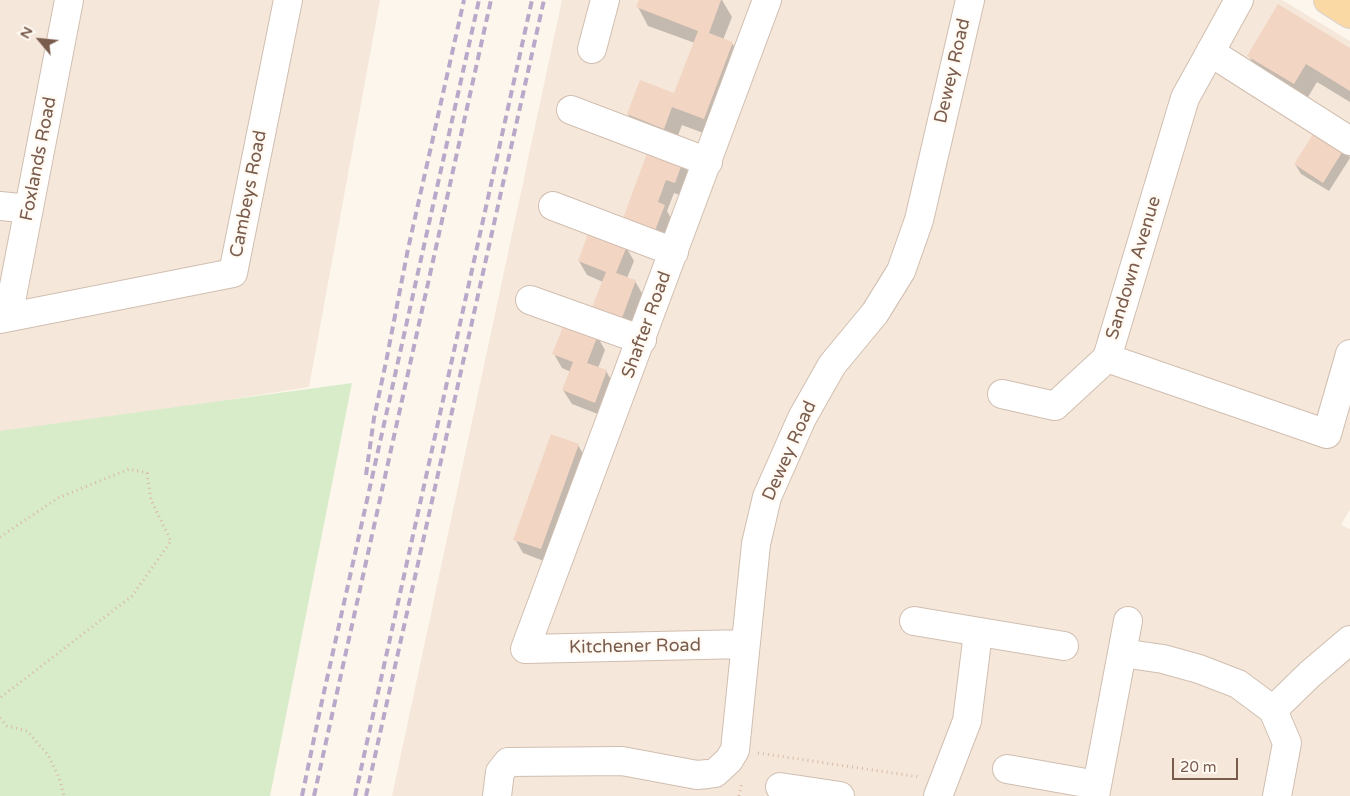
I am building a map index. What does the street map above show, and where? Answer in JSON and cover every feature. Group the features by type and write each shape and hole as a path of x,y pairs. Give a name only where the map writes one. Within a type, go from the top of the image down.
{"main road":[{"path":"1328,0 1350,14"}],"street":[{"name":"Foxlands Road","path":"4,318 29,209 69,0"},
{"name":"Cambeys Road","path":"4,318 234,273 288,0"},
{"path":"592,49 606,0"},
{"name":"Shafter Road","path":"525,650 767,0"},
{"name":"Dewey Road","path":"497,796 500,772 508,762 622,761 697,775 706,785 715,773 729,760 735,750 756,544 767,497 802,418 832,365 875,313 901,271 919,220 970,0"},
{"name":"Sandown Avenue","path":"1239,0 1185,98 1107,358 1327,434 1350,354"},
{"path":"1210,52 1350,141"},
{"path":"571,110 708,162"},
{"path":"0,206 29,209"},
{"path":"553,206 674,252"},
{"path":"530,300 642,340"},
{"path":"1002,394 1055,406 1107,358"},
{"path":"914,621 1064,646"},
{"path":"1007,769 1096,790 1128,621"},
{"path":"941,788 967,722 978,633"},
{"path":"1273,710 1310,674 1350,640"},
{"name":"Kitchener Road","path":"525,650 745,644"},
{"path":"1122,653 1163,659 1199,669 1238,684 1273,710 1287,743 1277,796"},
{"path":"780,787 840,796"}],"path":[{"path":"0,537 58,498 130,469 147,473 151,500 171,541 132,596 1,697"},
{"path":"0,718 7,726 27,730 48,756 59,777 64,796"},
{"path":"757,753 941,788"}],"shaded area":[{"path":"0,0 380,0 309,387 0,436"},
{"path":"562,0 1282,0 1350,41 1350,509 1341,525 1350,529 1350,796 392,796"}],"green space":[{"path":"352,383 270,796 0,796 0,431"}],"building":[{"path":"639,0 721,0 709,33 733,42 704,119 672,107 664,129 627,114 640,80 674,93 698,31 636,7"},
{"path":"1278,4 1350,48 1350,91 1306,64 1294,84 1247,56"},
{"path":"1317,128 1346,146 1323,183 1294,164"},
{"path":"649,148 683,161 675,183 666,180 658,202 665,205 654,233 622,221"},
{"path":"589,231 627,246 616,273 636,280 622,318 592,307 606,272 578,261"},
{"path":"565,322 598,335 587,363 607,370 595,403 562,390 573,362 552,354"},
{"path":"551,434 579,444 541,549 513,540"}],"railway":[{"path":"366,475 374,418 408,249 464,0"},
{"path":"302,796 479,0"},
{"path":"314,796 491,0"},
{"path":"355,796 532,0"},
{"path":"366,796 544,0"}]}
